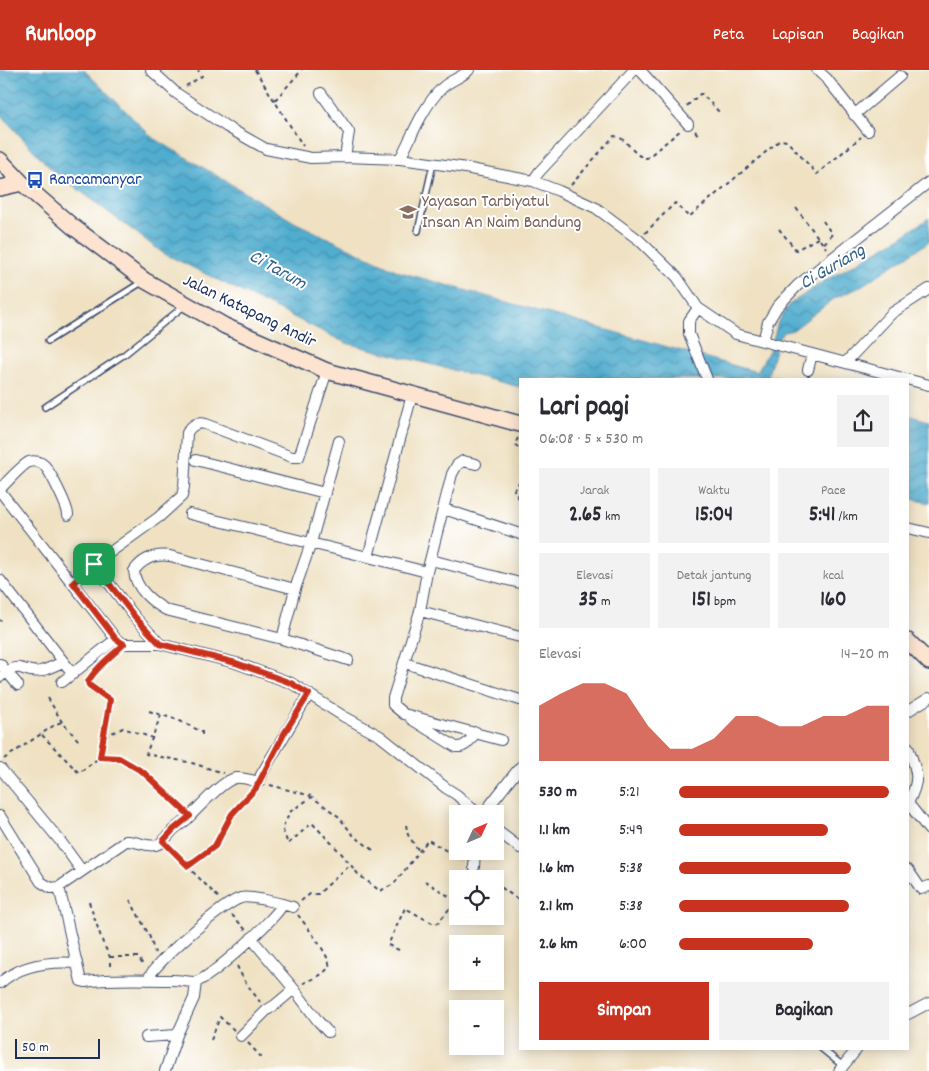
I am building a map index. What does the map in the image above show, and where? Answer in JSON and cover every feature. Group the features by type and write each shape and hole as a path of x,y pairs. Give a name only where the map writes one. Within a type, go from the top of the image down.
{"street":[{"path":"152,70 176,93 227,127 266,148 311,158 400,159 434,163 533,181 564,193 596,208 638,240 677,277 698,308 736,334 904,378"},
{"path":"400,159 425,111 438,92 469,70"},
{"path":"533,181 539,172 634,70"},
{"path":"640,70 688,124"},
{"path":"818,70 868,131"},
{"path":"854,115 900,76"},
{"path":"321,93 348,132 345,157"},
{"name":"Jalan Katapang Andir","path":"0,160 22,183 72,226 144,280 226,326 327,371 519,424"},
{"path":"770,342 768,322 776,307 798,285 929,182"},
{"path":"0,188 22,183"},
{"path":"846,362 892,313 929,289"},
{"path":"698,308 689,321 689,334 707,378"},
{"path":"808,370 812,354"},
{"path":"73,583 94,564 159,517 182,496 189,428 200,423 205,424 299,457 327,371"},
{"path":"909,379 929,385"},
{"path":"368,557 412,395"},
{"path":"282,639 339,441"},
{"path":"196,460 325,493"},
{"path":"476,464 466,460 457,465 452,474 427,572 420,611 393,698 393,705 404,714 456,747 461,748 467,744 476,732"},
{"path":"68,515 62,496 44,465 37,461 29,462 0,490 120,642"},
{"path":"444,509 519,534"},
{"path":"190,514 427,572"},
{"path":"909,528 929,533"},
{"path":"295,589 170,556 158,555 147,558 134,571 140,586 152,602 166,610 282,639 348,660"},
{"path":"431,560 519,583"},
{"path":"94,564 135,617 160,644"},
{"path":"0,580 73,674"},
{"path":"420,611 519,637"},
{"path":"62,682 120,642 160,644 236,663 291,683 343,716 380,736 469,805"},
{"path":"909,642 927,660"},
{"path":"2,671 16,667 40,671 63,662"},
{"path":"405,663 519,700"},
{"path":"2,671 18,685"},
{"path":"0,816 41,882 51,888 59,887 126,841 133,840 145,845 156,845 163,841 215,791 236,778 259,782 285,732 309,694"},
{"path":"909,710 929,698"},
{"path":"404,714 501,740"},
{"path":"909,750 917,771 916,788 909,800"},
{"path":"490,805 519,767"},
{"path":"0,768 61,842 82,871"},
{"path":"909,803 929,830"},
{"path":"504,836 519,847"},
{"path":"474,860 474,867"},
{"path":"909,871 921,889 929,886"},
{"path":"59,887 81,981 148,978 196,982"},
{"path":"148,978 159,963 197,929 234,900 242,897 288,906"},
{"path":"165,1071 177,1035 191,1006 196,982 288,906"},
{"path":"251,938 328,1032"},
{"path":"0,984 20,971 35,965 77,963"},
{"path":"241,1036 267,1010 294,989"},
{"path":"909,1013 929,1003"},
{"path":"146,1037 177,1035"},
{"path":"841,1068 856,1050"}],"lane":[{"path":"418,231 434,163"},
{"path":"48,341 144,280"},
{"path":"45,407 125,354 186,304"},
{"path":"823,1050 841,1068"}],"path":[{"path":"176,93 202,76 198,70"},
{"path":"255,70 311,158"},
{"path":"275,100 302,70"},
{"path":"679,114 702,94 721,114"},
{"path":"564,193 614,136 622,139 640,157 647,158 688,124"},
{"path":"638,240 675,204 689,217 780,140 787,141 817,174 868,131"},
{"path":"796,208 834,258"},
{"path":"823,220 832,234 824,245"},
{"path":"779,229 796,250 818,238"},
{"path":"519,436 515,444 519,449"},
{"path":"519,482 514,490 519,499"},
{"path":"42,735 79,773 100,757 110,700 89,685 88,682 93,672 104,664 120,642"},
{"path":"48,698 62,722 79,741"},
{"path":"149,711 178,720 202,732 202,738"},
{"path":"161,715 146,754 192,763 236,778"},
{"path":"0,761 56,724 62,722"},
{"path":"105,736 123,728 152,738"},
{"path":"100,757 119,758 143,772 190,816"},
{"path":"188,866 215,846 232,814 259,782 312,797 338,816 354,836 373,850"},
{"path":"312,797 291,811 282,828 288,844 312,823 358,874 380,891 394,884 428,840 474,867"},
{"path":"406,824 408,835 419,851"},
{"path":"163,841 223,903"},
{"path":"294,989 320,974 328,967 329,961 312,933 288,906 310,894 318,894 350,865"},
{"path":"425,881 449,896"},
{"path":"504,889 519,899"},
{"path":"130,900 149,935 159,963"},
{"path":"90,902 103,943 110,957 110,979"},
{"path":"398,950 388,945 405,908 434,924 438,923 449,910"},
{"path":"232,954 244,980 267,1010"},
{"path":"110,957 138,957 148,978"},
{"path":"211,1040 220,1017 262,1058"}],"water":[{"name":"Ci Tarum","path":"0,70 84,70 152,137 296,223 400,272 757,372 771,347 778,322 790,304 821,283 901,237 929,218 929,242 858,288 835,298 793,330 784,332 778,339 768,375 778,378 519,378 519,387 346,343 163,253 51,169 0,114"},
{"path":"909,415 929,421 929,503 909,498"}],"place":[{"name":"Rancamanyar","path":"35,180"},
{"name":"Yayasan Tarbiyatul Insan An Naim Bandung","path":"408,212"}],"route":[{"path":"94,564 135,617 160,644 236,663 291,683 309,694 285,732 256,788 232,814 215,846 188,866 163,841 190,816 157,784 133,765 119,758 100,757 110,700 89,685 88,682 93,672 124,644 116,639 73,583 94,564"}],"water label":[{"name":"Ci Guriang","path":"833,268"}]}
